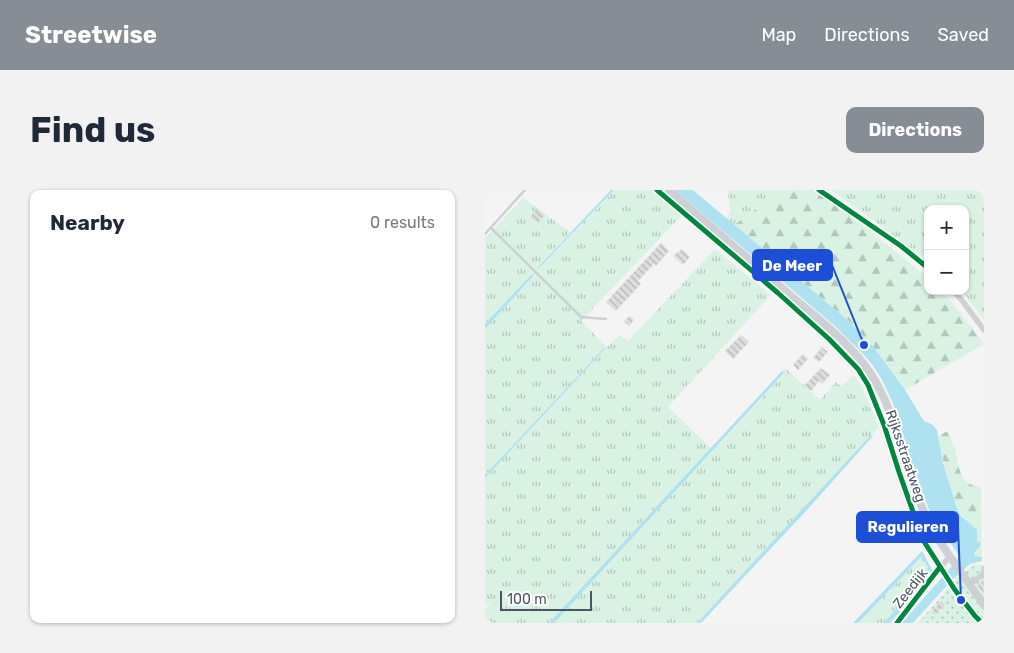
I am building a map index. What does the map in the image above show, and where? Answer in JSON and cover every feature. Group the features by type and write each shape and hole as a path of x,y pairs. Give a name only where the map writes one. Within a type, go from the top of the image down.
{"main road":[{"name":"Rijksstraatweg","path":"669,190 821,322 864,365 879,388 889,409 907,469 922,508 951,559 984,605"}],"street":[{"path":"819,190 901,246 924,265"},
{"path":"957,295 984,330"},
{"name":"Zeedijk","path":"897,623 951,559"},
{"path":"970,584 982,575 984,570"}],"lane":[{"path":"485,234 525,190"},
{"path":"491,228 581,316 606,319"}],"green space":[{"path":"615,190 651,190 681,216 581,321 606,346 485,475 485,329 534,275 532,274 485,324 485,238 523,198 570,232 537,267 538,269"},
{"path":"727,190 782,190 734,225 726,218 731,211"},
{"path":"782,190 813,190 857,220 924,275 924,295 945,295 984,344 905,390 876,350 850,322 734,225"},
{"path":"831,190 984,190 984,320 965,295 969,295 969,205 924,205 924,257"},
{"path":"715,249 771,295 668,407 711,448 549,623 485,622 485,610 492,600 485,606 485,478 607,347 620,335 628,341"},
{"path":"785,368 820,400 836,382 841,386 854,375 863,389 879,427 697,623 554,623 784,374 782,371"},
{"path":"947,431 963,478 973,485 981,487 982,557 974,554 981,543 977,542 950,492 938,437"},
{"path":"922,556 928,568 884,623 858,623"},
{"path":"975,564 984,565 984,623 918,623 958,577"}],"water":[{"path":"611,190 614,190 538,269 537,268"},
{"path":"675,190 693,190 850,322 876,350 905,390 924,421 933,425 937,430 943,463 956,506 961,516 977,530 977,541 981,543 974,554 982,557 982,561 970,564 951,581 913,623 902,623 958,559 958,554 931,514 918,483 893,403 881,378 863,354 836,327"},
{"path":"532,274 534,275 485,329 485,324"},
{"path":"606,346 605,349 485,478 485,475"},
{"path":"782,371 784,373 554,623 549,623"},
{"path":"871,435 873,436 806,511 701,623 697,623"},
{"path":"922,551 932,570 890,623 884,623 928,568 922,556 858,623 853,623"}],"building":[{"path":"536,209 545,215 538,223 530,217"},
{"path":"661,243 669,251 656,266 654,264 638,281 641,284 616,311 606,302"},
{"path":"682,249 690,257 683,265 673,256"},
{"path":"629,316 634,320 629,326 624,322"},
{"path":"741,335 749,342 733,359 725,351"},
{"path":"822,347 828,352 819,362 813,358"},
{"path":"803,354 808,359 798,370 793,365"},
{"path":"821,368 830,375 822,384 819,381 811,391 804,386"},
{"path":"984,579 984,595 977,585"},
{"path":"941,601 945,605 935,615 931,612"}],"cycle path":[{"path":"657,190 778,293 829,339 858,369 868,385 884,425 923,540 955,590 982,623"},
{"path":"819,190 901,246 924,265"},
{"path":"897,623 940,567"}],"place":[{"name":"De Meer","path":"864,345"},
{"name":"Regulieren","path":"961,600"}]}
